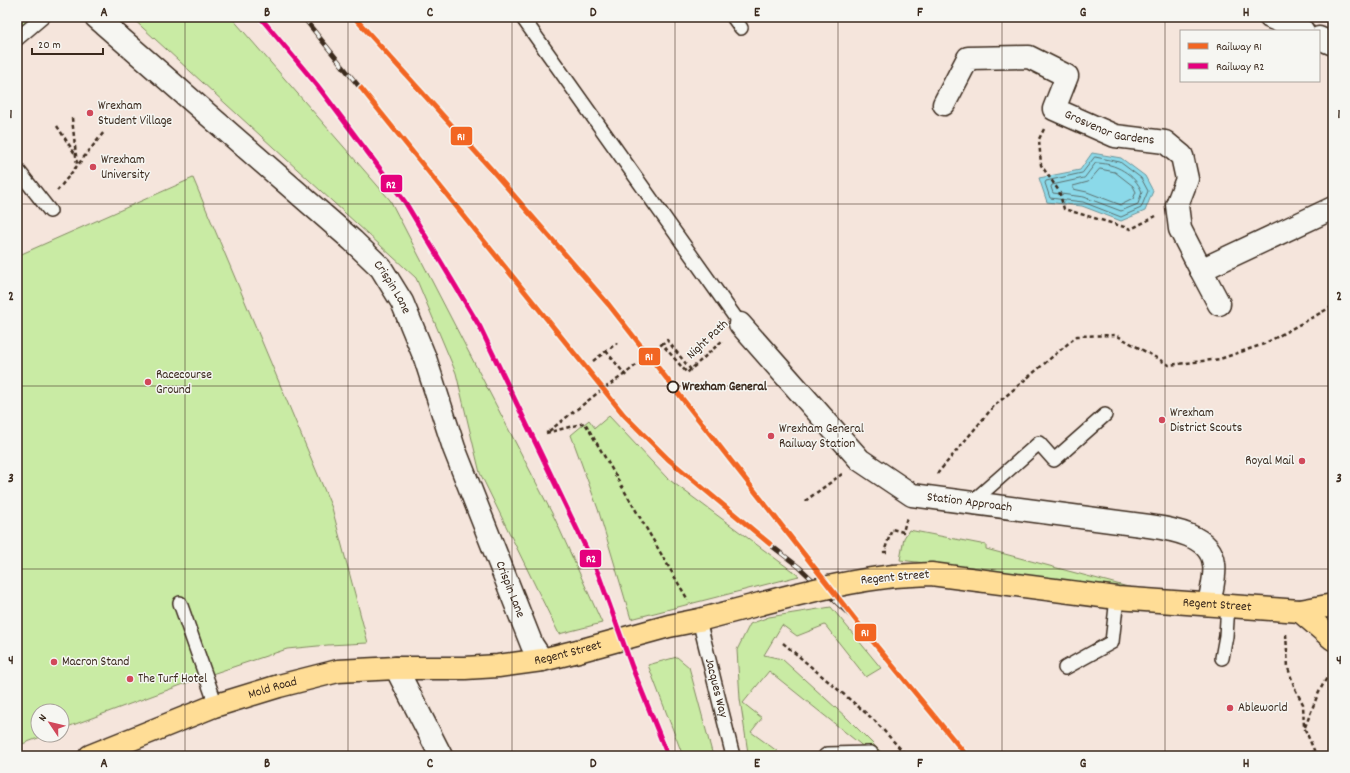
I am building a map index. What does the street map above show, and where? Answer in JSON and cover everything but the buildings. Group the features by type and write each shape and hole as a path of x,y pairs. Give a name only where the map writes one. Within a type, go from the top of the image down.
{"main road":[{"name":"Regent Street","path":"465,668 498,666 542,660 815,589 872,578 894,576 930,574 1117,598 1300,611 1333,605"},
{"path":"1300,611 1333,640"},
{"name":"Mold Road","path":"90,756 216,705 279,686 338,671 396,668 465,668"}],"street":[{"name":"Crispin Lane","path":"96,17 353,241 381,268 402,302 425,358 454,448 532,645 542,660"},
{"path":"1270,17 1301,30"},
{"path":"1320,38 1333,44"},
{"name":"Grosvenor Gardens","path":"944,104 968,58 1029,57 1067,76 1054,109 1115,136 1165,142 1182,156 1187,180 1177,205 1180,229 1219,304"},
{"path":"1201,270 1333,208"},
{"name":"Station Approach","path":"740,324 860,460 912,495 1170,529 1191,536 1201,542 1210,551 1214,563 1219,605"},
{"path":"396,668 441,756"}],"lane":[{"path":"17,39 43,17"},
{"path":"522,17 740,324"},
{"path":"733,17 741,28"},
{"path":"17,169 47,208"},
{"path":"971,503 1039,443 1054,460 1105,415"},
{"path":"1065,668 1112,642 1117,598"},
{"path":"180,603 216,705"},
{"path":"1219,605 1226,636 1222,658"},
{"name":"Jacques Way","path":"699,620 733,756"},
{"path":"825,756 828,754 871,753"}],"path":[{"path":"1054,109 1039,139 1041,165 1059,192 1064,209 1131,229 1177,205"},
{"path":"72,118 77,165"},
{"path":"58,126 76,156"},
{"path":"47,208 77,165 104,132"},
{"path":"912,495 932,481 994,406 1077,336 1116,335 1169,365 1220,359 1264,344 1333,306"},
{"name":"Night Path","path":"691,370 740,324"},
{"path":"662,344 687,373 691,370 667,340 662,344 625,374 546,433 585,423 688,600"},
{"path":"593,362 617,343"},
{"path":"606,351 627,377"},
{"path":"805,501 860,460"},
{"path":"884,552 892,529 903,532 904,529"},
{"path":"1286,634 1288,668 1295,689 1303,704 1304,727 1314,750 1314,756"},
{"path":"783,643 874,720 907,756"},
{"path":"1304,727 1321,688 1333,670"}],"green space":[{"path":"17,17 36,17 17,33"},
{"path":"131,17 231,17 390,200 555,519 602,623 559,634 480,473 456,373 416,278"},
{"name":"Racecourse Ground","path":"193,178 332,508 368,643 287,649 203,677 70,726 70,703 30,703 30,741 17,746 17,256"},
{"path":"609,416 667,478 799,576 631,619 598,509 571,435 589,420 595,428"},
{"path":"909,530 986,545 986,549 1132,588 900,560 904,538"},
{"path":"831,607 881,668 866,677 825,625 797,636 782,625 764,655 782,659 847,718 885,756 875,756 769,671 743,703 762,718 751,732 777,751 773,756 752,756 748,753 740,699 737,650 750,624 769,617"},
{"path":"677,657 689,667 713,756 683,756 648,665"}],"water":[{"path":"1092,153 1121,158 1145,176 1153,191 1145,211 1121,221 1082,206 1047,202 1039,178 1080,170"}],"railway":[{"path":"303,17 624,415 668,459 755,533 799,567 858,623"}],"rail line":[{"name":"R2","path":"260,17 317,85 405,202 480,327 598,573 632,667 668,756"},
{"name":"R1","path":"354,17 491,169 609,305 865,632 967,756"},
{"name":"R1","path":"361,88 624,415 668,459 770,544"}],"place":[{"name":"Wrexham Student Village","path":"90,113"},
{"name":"Wrexham University","path":"93,167"},
{"name":"Racecourse Ground","path":"148,382"},
{"name":"Wrexham General","path":"673,387"},
{"name":"Wrexham District Scouts","path":"1162,420"},
{"name":"Wrexham General Railway Station","path":"771,436"},
{"name":"Royal Mail","path":"1302,461"},
{"name":"Macron Stand","path":"54,662"},
{"name":"The Turf Hotel","path":"130,679"},
{"name":"Ableworld","path":"1230,708"}]}
